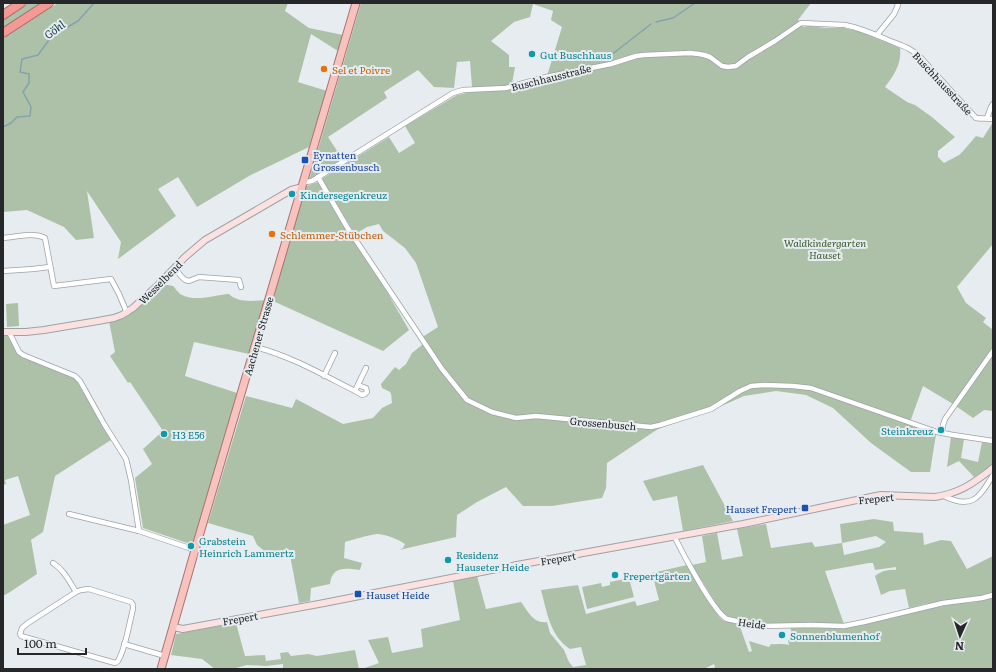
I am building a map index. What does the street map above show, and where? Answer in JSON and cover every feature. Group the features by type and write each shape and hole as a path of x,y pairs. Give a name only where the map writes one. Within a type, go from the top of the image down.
{"highway":[{"path":"3,15 21,3"},
{"path":"3,33 49,3"}],"main road":[{"name":"Aachener Strasse","path":"161,669 356,3"}],"street":[{"path":"877,35 894,14 898,5 897,3"},
{"name":"Buschhausstraße","path":"304,181 312,181 452,93 463,90 506,88 644,55 690,53 704,54 722,66 736,66 800,23 845,25 858,28 910,49 916,52 976,118 993,119"},
{"path":"987,118 993,104"},
{"name":"Grossenbusch","path":"318,177 347,227 442,369 467,400 492,412 516,418 536,416 650,427 711,409 751,386 793,386 811,388 942,433 993,441"},
{"name":"Wesselbend","path":"6,332 44,330 114,318 127,313 185,257 205,240 291,190 299,188 302,189"},
{"path":"3,238 33,235 45,238 54,286 111,279 127,313"},
{"path":"3,270 50,267"},
{"path":"175,267 185,280 189,281 199,278 239,280 241,287"},
{"path":"6,332 19,352 75,376 80,381 126,459 139,531"},
{"path":"255,347 273,352 355,391 365,394 367,392 366,388 358,385"},
{"path":"942,433 945,419 993,351"},
{"path":"324,376 335,353"},
{"path":"355,391 366,368"},
{"name":"Frepert","path":"173,627 183,629 769,519 881,495 944,496 960,491 993,468"},
{"name":"Frepert","path":"944,496 952,500 962,502 975,499 993,475"},
{"path":"69,514 139,531 195,550"},
{"name":"Heide","path":"674,536 700,583 723,617 759,626 811,624 844,626 943,603 982,598 993,595"},
{"path":"53,562 63,572 76,592"},
{"path":"88,589 131,602 133,605 124,644 117,662 115,663 21,636 20,632 22,628 28,623 76,592 88,589"},
{"path":"124,644 165,656"}],"green space":[{"path":"27,3 41,3 3,30 3,18"},
{"path":"58,3 288,3 285,11 309,28 343,35 338,51 311,34 298,82 327,91 309,147 249,176 197,207 178,177 158,189 176,216 118,259 121,242 87,191 94,238 76,240 64,227 27,210 3,212 3,39"},
{"name":"Waldkindergarten Hauset","path":"361,3 811,3 798,20 803,27 844,28 858,31 900,48 899,64 885,87 932,117 955,137 938,151 938,157 944,163 959,155 976,136 983,138 993,122 993,244 957,287 966,303 986,318 983,322 993,330 993,411 984,410 973,418 923,386 909,425 936,434 930,472 911,472 871,443 833,408 806,395 776,391 744,396 708,412 658,429 607,463 606,488 602,498 552,506 523,506 506,487 477,502 457,515 456,537 399,550 403,548 405,544 389,536 378,534 345,542 344,558 362,563 360,570 344,569 336,571 331,578 330,584 311,588 310,601 299,603 289,550 267,553 257,545 253,536 208,523 246,396 292,408 296,399 343,424 373,418 382,408 392,403 390,392 382,388 381,384 395,367 399,370 406,364 412,353 422,345 424,336 438,327 416,263 405,248 383,231 379,224 367,227 355,234 322,181 323,178 389,137 399,153 415,143 405,126 457,95 471,92 506,90 600,67 599,64 593,65 547,76 562,27 551,20 553,11 533,4 530,17 514,22 491,41 509,55 509,67 515,67 512,84 504,86 472,87 470,61 457,62 454,88 434,87 418,70 384,92 387,98 328,137 343,160 309,180"},
{"path":"318,182 354,235 409,330 383,351 273,301 304,187"},
{"path":"162,284 173,286 179,293 194,298 206,298 229,294 241,300 266,300 249,354 194,342 185,376 237,393 193,545 143,528 135,478 152,464 143,449 163,431 130,382 128,383 110,356 115,352 109,321 125,317"},
{"path":"18,303 19,326 7,327 6,304"},
{"path":"3,335 13,335 21,352 75,378 111,440 55,476 43,532 31,540 37,574 3,596 3,525 30,515 18,476 5,480 6,484 3,485"},
{"path":"951,437 964,439 961,458 978,462 982,442 993,444 993,464 974,477 959,461 947,467"},
{"path":"703,465 733,521 683,531 677,496 653,501 643,481"},
{"path":"874,519 893,522 894,531 923,533 924,545 941,540 951,541 967,569 993,556 993,669 712,669 715,667 714,664 704,669 362,669 379,663 368,640 388,637 392,653 423,647 421,629 460,620 453,581 477,576 486,609 521,602 534,619 547,622 550,633 564,650 573,667 586,665 581,647 570,649 563,644 558,637 550,623 541,590 578,585 586,614 635,601 637,606 659,600 652,573 687,565 720,618 724,621 739,624 749,652 752,651 749,641 769,647 771,644 789,645 788,640 793,639 790,626 841,628 958,603 977,602 970,597 909,608 905,589 890,591 881,595 875,576 885,571 896,570 896,567 875,570 873,563 869,563 825,571 844,624 759,623 724,615 692,565 706,562 702,536 717,533 722,560 743,556 737,529 766,524 771,548 812,542 815,547 842,543 840,524","holes":["876,536 886,542 879,547 844,555 842,543"]},
{"path":"629,578 634,597 587,609 582,587 601,583 602,587 610,585 610,582"},
{"path":"236,623 245,656 265,655 266,661 281,659 280,653 288,652 291,656 308,654 317,656 355,650 359,669 283,669 283,664 266,666 247,665 232,669 215,669 202,659 171,655 176,634"}],"waterway":[{"name":"Göhl","path":"3,127 11,123 17,117 30,116 31,107 23,92 29,83 29,74 20,72 22,59 38,55 49,40 78,21 94,3"},
{"path":"656,22 673,18 695,3"},
{"path":"606,59 651,24"}],"place":[{"name":"Gut Buschhaus","path":"532,54"},
{"name":"Sel et Poivre","path":"324,69"},
{"name":"Eynatten Grossenbusch","path":"305,160"},
{"name":"Kindersegenkreuz","path":"292,194"},
{"name":"Schlemmer-Stübchen","path":"272,234"},
{"name":"Steinkreuz","path":"941,430"},
{"name":"H3 E56","path":"164,434"},
{"name":"Hauset Frepert","path":"805,508"},
{"name":"Grabstein Heinrich Lammertz","path":"191,546"},
{"name":"Residenz Hauseter Heide","path":"448,560"},
{"name":"Frepertgärten","path":"615,575"},
{"name":"Hauset Heide","path":"358,594"},
{"name":"Sonnenblumenhof","path":"782,635"}]}
